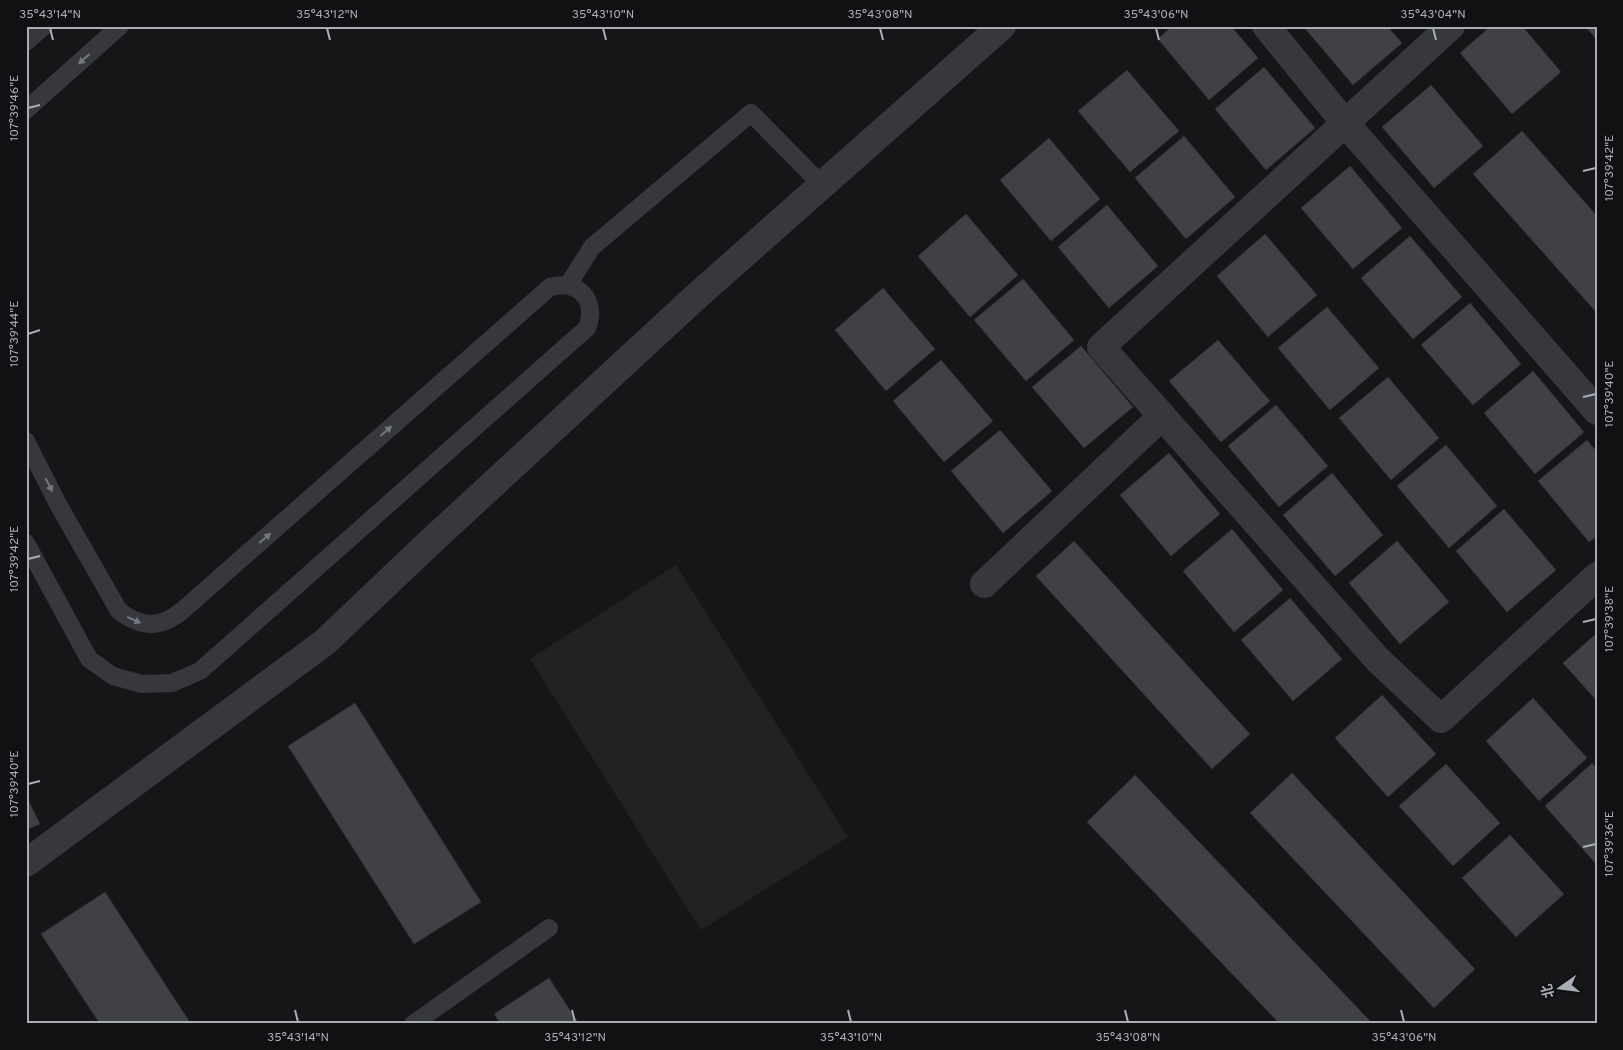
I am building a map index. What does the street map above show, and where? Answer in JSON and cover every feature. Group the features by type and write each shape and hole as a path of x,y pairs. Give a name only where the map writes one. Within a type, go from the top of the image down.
{"street":[{"path":"26,863 325,642 427,545 699,294 1002,26"},
{"path":"1266,26 1345,123 1597,411"},
{"path":"1451,26 1101,347 1378,660 1441,718 1597,576"},
{"path":"984,584 1162,416"}],"lane":[{"path":"26,42 44,26"},
{"path":"26,110 104,33 120,26"},
{"path":"568,285 592,247 751,113 822,185"},
{"path":"26,441 59,506 119,611 130,620 144,624 158,624 172,620 550,287 559,284 576,288 588,301 591,310 591,319 587,328 200,671 172,683 142,684 113,676 89,659 26,543"},
{"path":"413,1024 549,928"}],"shaded area":[{"path":"676,565 848,837 701,930 530,659"}],"building":[{"path":"1172,26 1231,26 1258,58 1209,100 1158,39"},
{"path":"1303,26 1387,26 1402,43 1353,85"},
{"path":"1491,26 1522,26 1561,72 1512,114 1460,53"},
{"path":"1585,26 1597,26 1597,40"},
{"path":"1264,67 1315,128 1266,170 1215,109"},
{"path":"1127,70 1179,131 1130,172 1078,111"},
{"path":"1431,85 1483,146 1434,188 1382,127"},
{"path":"1522,131 1597,216 1597,313 1473,174"},
{"path":"1184,136 1235,197 1186,239 1135,178"},
{"path":"1049,138 1100,199 1051,241 1000,180"},
{"path":"1350,166 1402,228 1353,269 1301,208"},
{"path":"1107,205 1158,266 1109,308 1058,247"},
{"path":"966,214 1018,275 970,317 918,256"},
{"path":"1265,234 1317,295 1268,337 1217,276"},
{"path":"1410,236 1462,297 1413,339 1361,278"},
{"path":"1023,279 1074,340 1026,381 974,320"},
{"path":"883,288 935,349 886,391 835,330"},
{"path":"1470,303 1521,364 1473,405 1421,345"},
{"path":"1327,307 1379,368 1330,410 1278,348"},
{"path":"1218,340 1270,401 1221,442 1169,381"},
{"path":"1081,346 1133,407 1084,448 1032,387"},
{"path":"941,360 993,421 944,462 893,401"},
{"path":"1533,371 1584,432 1535,474 1484,413"},
{"path":"1388,377 1439,438 1391,480 1339,418"},
{"path":"1276,405 1328,466 1279,507 1228,446"},
{"path":"1000,430 1052,491 1003,533 951,471"},
{"path":"1587,440 1597,452 1597,536 1589,542 1538,481"},
{"path":"1446,445 1497,506 1449,548 1397,486"},
{"path":"1169,453 1220,514 1171,556 1120,495"},
{"path":"1332,473 1383,535 1335,576 1283,515"},
{"path":"1504,509 1556,570 1507,612 1456,551"},
{"path":"1232,529 1283,590 1234,632 1183,571"},
{"path":"1074,541 1250,734 1212,769 1036,576"},
{"path":"1397,541 1449,602 1400,644 1349,583"},
{"path":"1290,598 1342,659 1293,701 1241,640"},
{"path":"1597,633 1597,701 1563,663"},
{"path":"1382,695 1436,754 1388,797 1335,738"},
{"path":"1533,698 1587,758 1539,801 1486,741"},
{"path":"355,703 481,902 414,944 288,746"},
{"path":"1592,763 1597,769 1597,865 1545,806"},
{"path":"1446,764 1500,823 1453,866 1399,806"},
{"path":"1292,773 1475,969 1434,1008 1250,813"},
{"path":"1135,775 1373,1024 1280,1024 1087,822"},
{"path":"26,796 40,824 26,830"},
{"path":"1510,835 1564,894 1516,937 1462,878"},
{"path":"105,892 191,1024 100,1024 41,934"},
{"path":"549,978 579,1024 501,1024 494,1014"}]}
